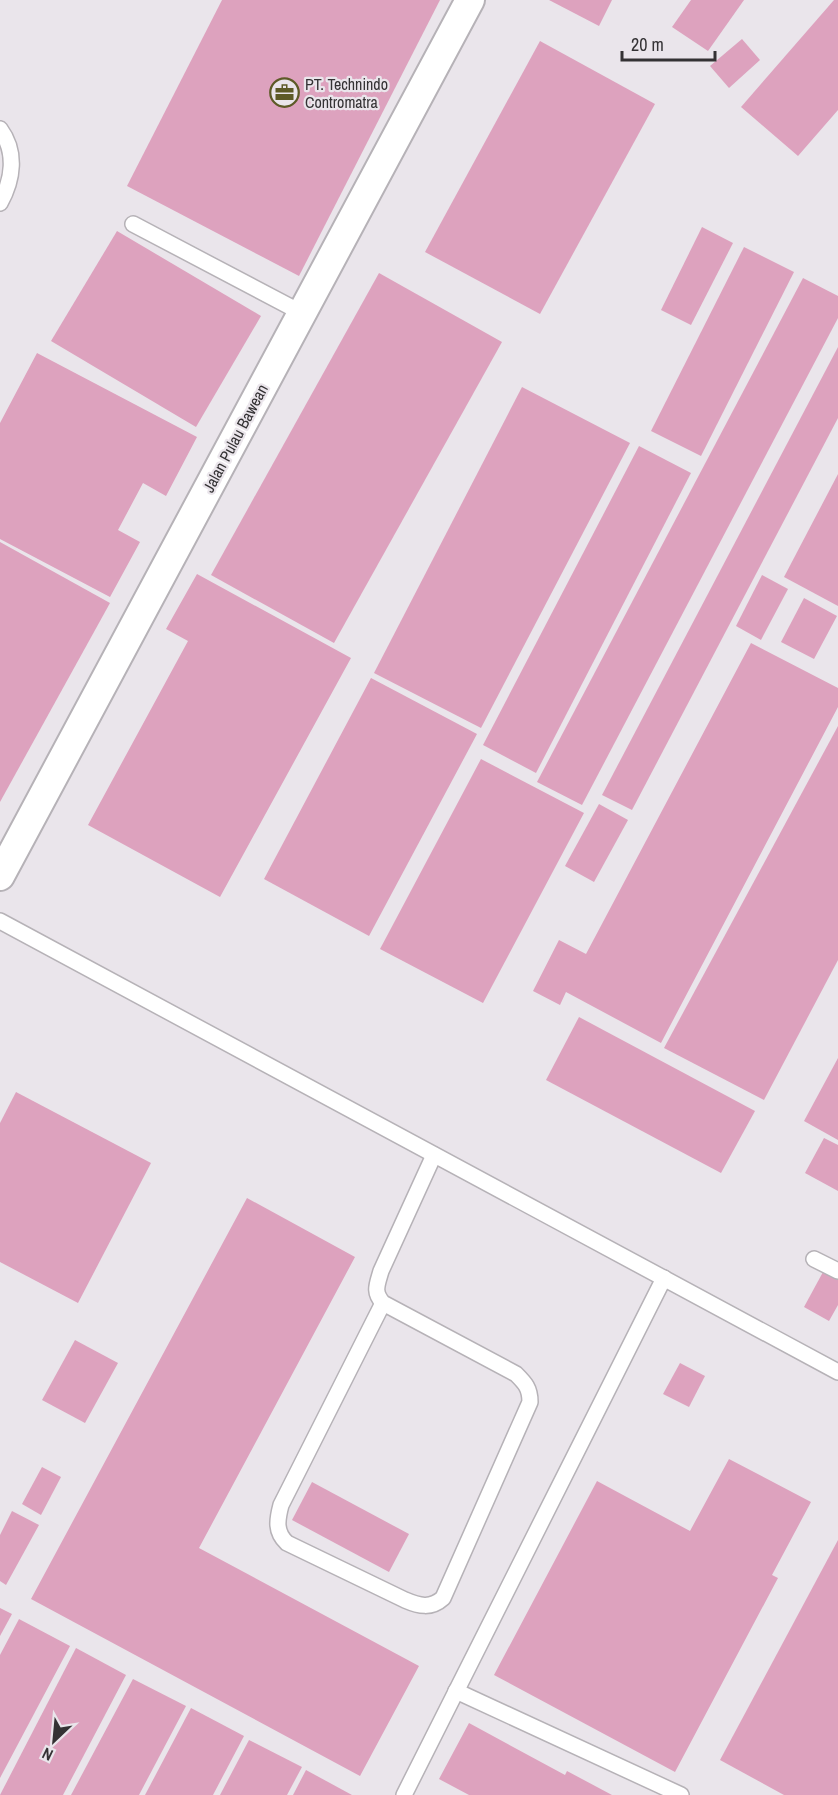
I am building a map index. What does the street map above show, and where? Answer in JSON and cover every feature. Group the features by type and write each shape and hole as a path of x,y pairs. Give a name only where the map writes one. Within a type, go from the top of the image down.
{"street":[{"name":"Jalan Pulau Bawean","path":"0,876 470,0"}],"lane":[{"path":"0,129 6,138 12,166 9,186 0,203"},
{"path":"133,224 302,313"},
{"path":"0,921 838,1372"},
{"path":"383,1303 281,1505 278,1529 281,1537 287,1543 405,1600 419,1606 429,1606 443,1598 530,1402 528,1386 516,1374 383,1303 375,1290 381,1271 434,1155"},
{"path":"814,1259 838,1271"},
{"path":"404,1795 664,1278"},
{"path":"456,1691 681,1795"}],"building":[{"name":"PT. Technindo Contromatra","path":"222,0 440,0 299,276 127,186"},
{"path":"549,0 612,0 599,26"},
{"path":"691,0 744,0 708,51 672,27"},
{"path":"834,0 838,0 838,110 798,156 741,107"},
{"path":"742,39 760,60 729,88 710,66"},
{"path":"540,41 655,104 540,314 425,252"},
{"path":"702,227 733,243 691,325 661,310"},
{"path":"117,231 261,316 196,427 51,341"},
{"path":"744,247 794,272 701,456 651,431"},
{"path":"379,273 502,342 334,643 211,575"},
{"path":"803,278 838,296 838,318 582,805 537,782"},
{"path":"838,347 838,418 632,810 602,795"},
{"path":"37,353 197,437 166,496 143,483 118,530 140,542 110,597 0,539 0,423"},
{"path":"522,387 630,443 481,728 374,673"},
{"path":"639,446 691,473 536,773 483,745"},
{"path":"838,474 838,606 784,577"},
{"path":"0,542 110,603 0,802"},
{"path":"197,574 351,658 220,897 88,825 188,641 166,629"},
{"path":"762,575 788,589 761,640 736,626"},
{"path":"804,598 837,616 814,659 781,642"},
{"path":"751,643 838,688 838,707 661,1043 566,992 560,1005 533,991 559,940 586,954"},
{"path":"371,678 477,734 369,936 264,879"},
{"path":"838,726 838,960 764,1100 664,1048"},
{"path":"481,759 584,813 483,1003 380,949"},
{"path":"599,804 628,820 594,882 565,866"},
{"path":"579,1017 755,1111 721,1173 546,1080"},
{"path":"838,1058 838,1140 804,1121"},
{"path":"16,1092 151,1163 78,1303 0,1262 0,1123"},
{"path":"824,1138 838,1145 838,1191 805,1173"},
{"path":"247,1198 355,1257 199,1548 419,1666 360,1776 31,1599"},
{"path":"823,1272 838,1280 838,1305 829,1321 804,1307"},
{"path":"75,1340 118,1363 85,1423 42,1400"},
{"path":"680,1363 705,1376 689,1407 663,1394"},
{"path":"729,1459 811,1502 772,1575 778,1578 675,1772 494,1675 597,1481 690,1531"},
{"path":"42,1467 61,1477 41,1515 22,1504"},
{"path":"312,1482 409,1534 389,1572 292,1520"},
{"path":"12,1511 39,1525 6,1585 0,1581 0,1535"},
{"path":"838,1540 838,1795 784,1795 720,1760"},
{"path":"0,1608 12,1614 0,1636"},
{"path":"19,1619 70,1646 0,1778 0,1655"},
{"path":"76,1648 126,1675 63,1795 0,1795"},
{"path":"133,1679 186,1706 139,1795 71,1795"},
{"path":"191,1708 244,1736 213,1795 145,1795"},
{"path":"469,1723 565,1775 567,1771 612,1795 469,1795 439,1779"},
{"path":"249,1740 302,1767 287,1795 220,1795"},
{"path":"306,1770 352,1795 293,1795"}],"place":[{"name":"PT. Technindo Contromatra","path":"284,93"}]}
